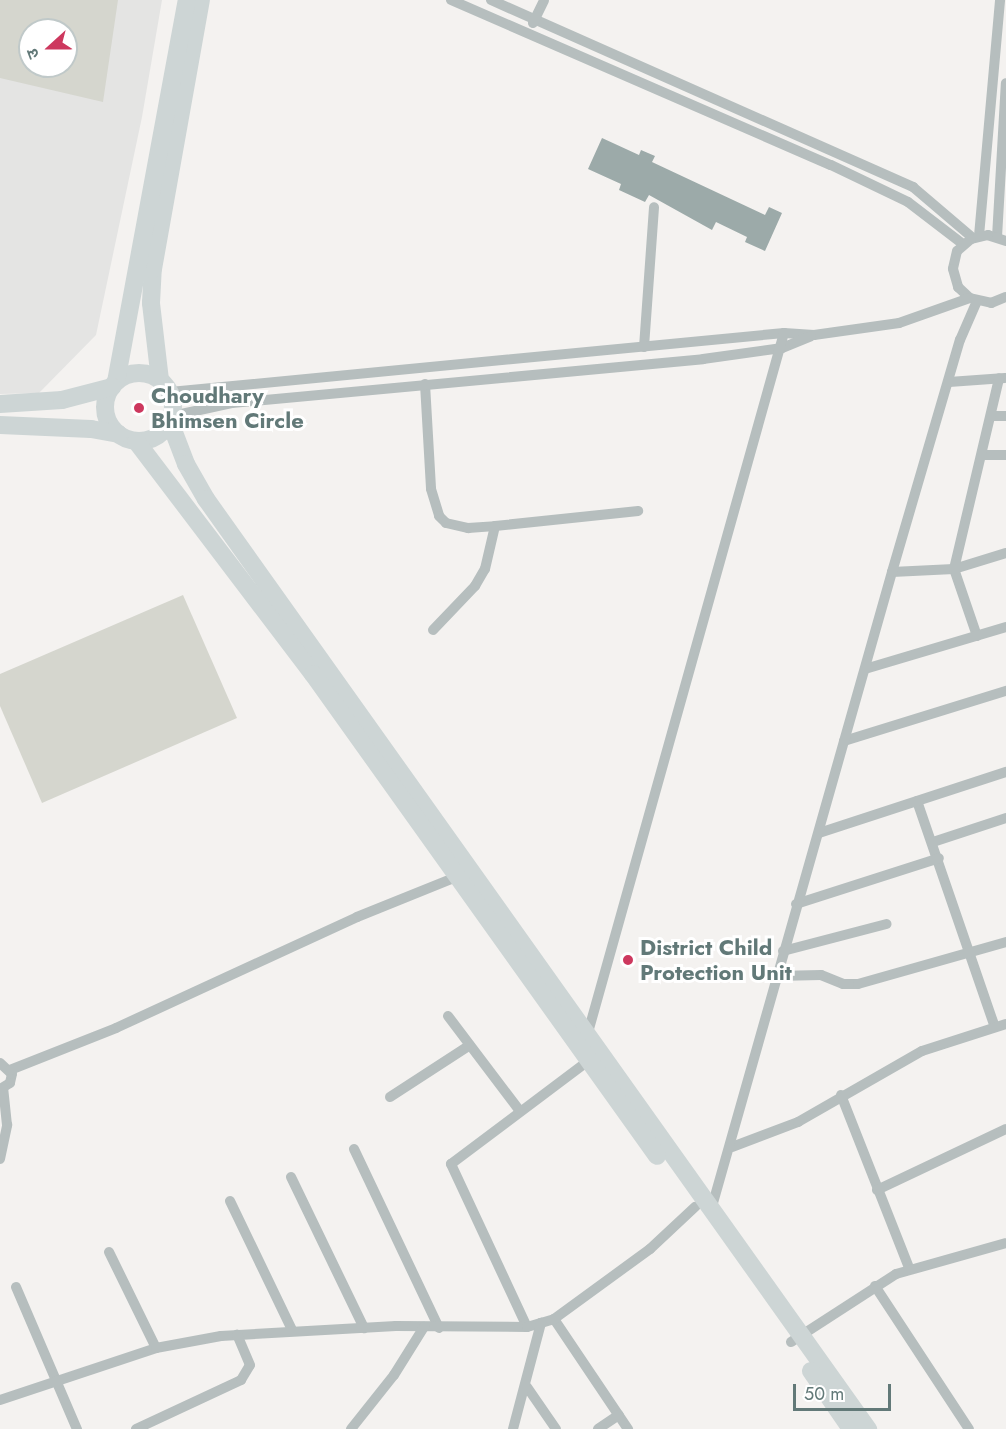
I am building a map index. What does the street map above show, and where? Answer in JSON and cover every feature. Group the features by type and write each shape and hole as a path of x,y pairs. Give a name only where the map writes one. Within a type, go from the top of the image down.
{"main road":[{"path":"187,0 114,384 107,397 107,416 127,437 280,629 465,873 587,1036 703,1208 796,1339 868,1429"},
{"path":"201,0 153,269 151,303 171,419 206,499 465,873 588,1061 703,1208"},
{"path":"0,404 62,400 114,384 140,373 165,386"},
{"path":"0,426 91,429 127,437 152,439 171,419"},
{"path":"796,1339 851,1429"}],"street":[{"path":"451,0 530,32 908,202 963,244"},
{"path":"491,0 913,188 976,237"},
{"path":"530,32 544,0"},
{"path":"976,237 1000,0"},
{"path":"973,300 958,287 953,269 963,244 976,237 1002,239 1006,83"},
{"path":"644,347 654,207"},
{"path":"165,386 644,347 784,333 814,335 899,324 973,300 992,303 1006,297"},
{"path":"0,1400 156,1348 237,1335 292,1330 364,1328 527,1327 554,1320 703,1208 732,1147 796,904 819,833 892,572 973,300"},
{"path":"587,1036 782,348 784,333"},
{"path":"171,419 232,403 782,348 814,335"},
{"path":"949,382 1003,378 991,416 954,569 977,636"},
{"path":"425,384 431,489 439,516 456,527 495,526 638,511"},
{"path":"991,416 1006,416"},
{"path":"982,454 1006,455"},
{"path":"433,630 475,586 485,569 495,526"},
{"path":"892,572 954,569 1006,553"},
{"path":"865,669 1006,627"},
{"path":"844,741 1006,691"},
{"path":"819,833 1006,772"},
{"path":"732,1147 798,1122 841,1095 922,1051 1001,1026 970,952 939,858 917,801"},
{"path":"933,842 1006,818"},
{"path":"796,904 939,858"},
{"path":"10,1070 116,1028 357,917 465,873"},
{"path":"783,951 887,924"},
{"path":"776,976 821,975 843,984 858,984 1006,942"},
{"path":"448,1016 519,1110"},
{"path":"390,1097 470,1044"},
{"path":"527,1327 451,1169 456,1159 588,1061"},
{"path":"0,1063 10,1070"},
{"path":"0,1159 7,1125 1,1089 10,1083 10,1070"},
{"path":"841,1095 909,1268"},
{"path":"877,1190 1006,1129"},
{"path":"354,1149 439,1328"},
{"path":"291,1177 364,1328"},
{"path":"230,1201 292,1330"},
{"path":"796,1339 875,1286 909,1268 1006,1243"},
{"path":"109,1252 156,1348"},
{"path":"875,1286 969,1429"},
{"path":"16,1287 77,1429"},
{"path":"554,1320 628,1429"},
{"path":"513,1429 527,1387 541,1323"},
{"path":"351,1429 394,1375 424,1327"},
{"path":"136,1429 241,1380 250,1365 237,1335"},
{"path":"527,1387 556,1429"},
{"path":"598,1429 619,1415"}],"shaded area":[{"path":"0,0 162,0 142,117 96,335 39,393 0,394"},
{"path":"0,0 118,0 103,102 0,78"},
{"path":"183,595 237,718 42,803 0,706 0,674"}],"building":[{"path":"602,138 639,155 641,150 655,156 652,162 765,215 769,207 782,213 765,251 745,242 747,237 716,222 712,230 649,195 645,202 619,190 621,184 588,169"}],"place":[{"name":"Choudhary Bhimsen Circle","path":"139,408"},
{"name":"District Child Protection Unit","path":"628,960"}]}
